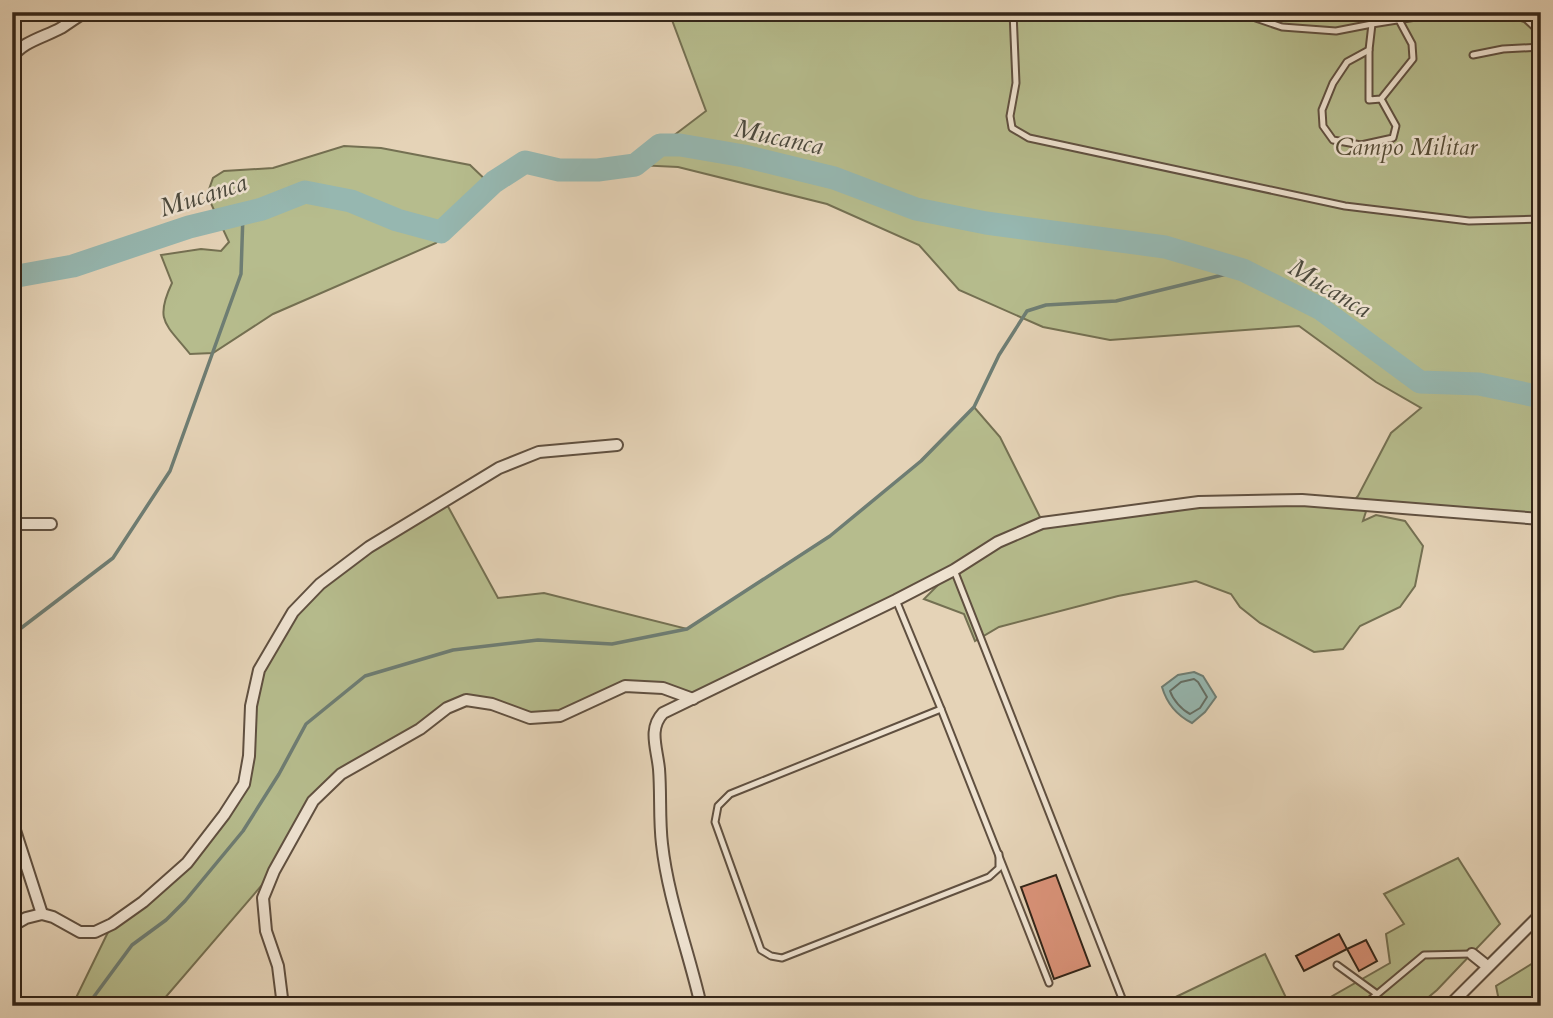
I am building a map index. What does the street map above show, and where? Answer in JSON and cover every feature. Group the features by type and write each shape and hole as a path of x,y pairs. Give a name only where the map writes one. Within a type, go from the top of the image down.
{"street":[{"path":"12,58 13,54 28,44 85,12"},
{"path":"12,926 26,918 42,914 80,932 95,932 112,925 143,902 187,863 244,784 249,756 251,706 259,670 293,612 320,584 369,548 499,468 539,452 617,445"},
{"path":"701,1006 674,906 662,843 659,768 654,729 656,721 663,713 896,600 998,542 1042,523 1199,502 1302,500 1541,519"},
{"path":"12,524 51,524"},
{"path":"283,1006 278,966 266,930 263,898 274,871 313,801 341,774 420,729 447,708 466,700 492,704 530,718 560,716 625,686 663,688 694,699"},
{"path":"12,821 42,914"},
{"path":"1449,1006 1541,914"},
{"path":"1472,954 1487,966"}],"lane":[{"path":"1013,12 1016,83 1010,116 1012,128 1029,138 1345,206 1469,221 1541,219"},
{"path":"1238,12 1282,27 1336,31 1447,12"},
{"path":"1503,12 1526,19 1541,33"},
{"path":"1372,24 1369,100 1381,99 1413,59 1412,44 1399,20"},
{"path":"1473,55 1503,49 1541,47"},
{"path":"1369,50 1347,62 1333,83 1322,110 1323,126 1333,140 1361,145 1393,138 1396,126 1381,99"},
{"path":"954,569 1125,1006"},
{"path":"896,600 1049,983"},
{"path":"941,709 730,794 718,806 715,822 761,950 782,958 989,877 999,869 999,854"},
{"path":"1363,1006 1424,955 1472,954"},
{"path":"1337,965 1377,994"}],"green space":[{"name":"Campo Militar","path":"669,12 1541,12 1541,519 1368,505 1363,521 1376,515 1405,521 1423,546 1415,586 1400,607 1360,626 1343,649 1314,652 1260,623 1240,607 1231,594 1196,581 1118,596 999,627 975,641 964,614 924,599 951,572 693,699 625,686 560,716 530,718 466,700 341,774 313,801 274,871 158,1006 72,1006 112,924 187,863 244,784 259,670 293,612 320,584 445,501 498,598 544,593 687,629 830,536 921,461 974,407 1000,437 1043,523 1199,502 1351,504 1358,496 1391,433 1421,408 1376,382 1299,326 1110,340 1043,327 959,290 919,245 827,204 678,167 635,165 706,111"},
{"path":"344,146 381,148 470,165 491,185 436,243 273,314 213,353 190,354 165,322 164,306 172,283 161,255 201,249 221,251 229,242 207,195 213,178 224,171 273,168"},
{"path":"1458,858 1500,924 1437,990 1418,1006 1315,1006 1390,963 1386,934 1404,924 1384,894"},
{"path":"1265,954 1290,1006 1157,1006"},
{"path":"1541,958 1541,1006 1500,1006 1496,986"}],"water":[{"path":"1194,672 1203,676 1216,697 1192,723 1173,708 1162,687 1178,675"}],"building":[{"path":"1056,875 1090,966 1054,979 1021,887"},
{"path":"1339,934 1347,949 1304,971 1296,956"},
{"path":"1366,940 1377,961 1359,971 1347,949"}],"waterway":[{"name":"Mucanca","path":"12,277 73,266 189,227 262,209 305,192 351,201 397,220 441,232 494,182 525,162 559,170 598,170 635,165 660,145 680,145 744,156 834,178 916,209 986,223 1165,247 1243,270 1321,309 1420,382 1479,384 1541,397"},
{"path":"12,635 113,558 170,471 241,274 243,214"},
{"path":"87,1006 132,945 166,920 185,901 243,831 279,774 306,724 365,676 453,650 538,640 612,644 687,629 830,536 921,461 974,407 999,355 1027,311 1046,305 1116,301 1243,270"}]}
